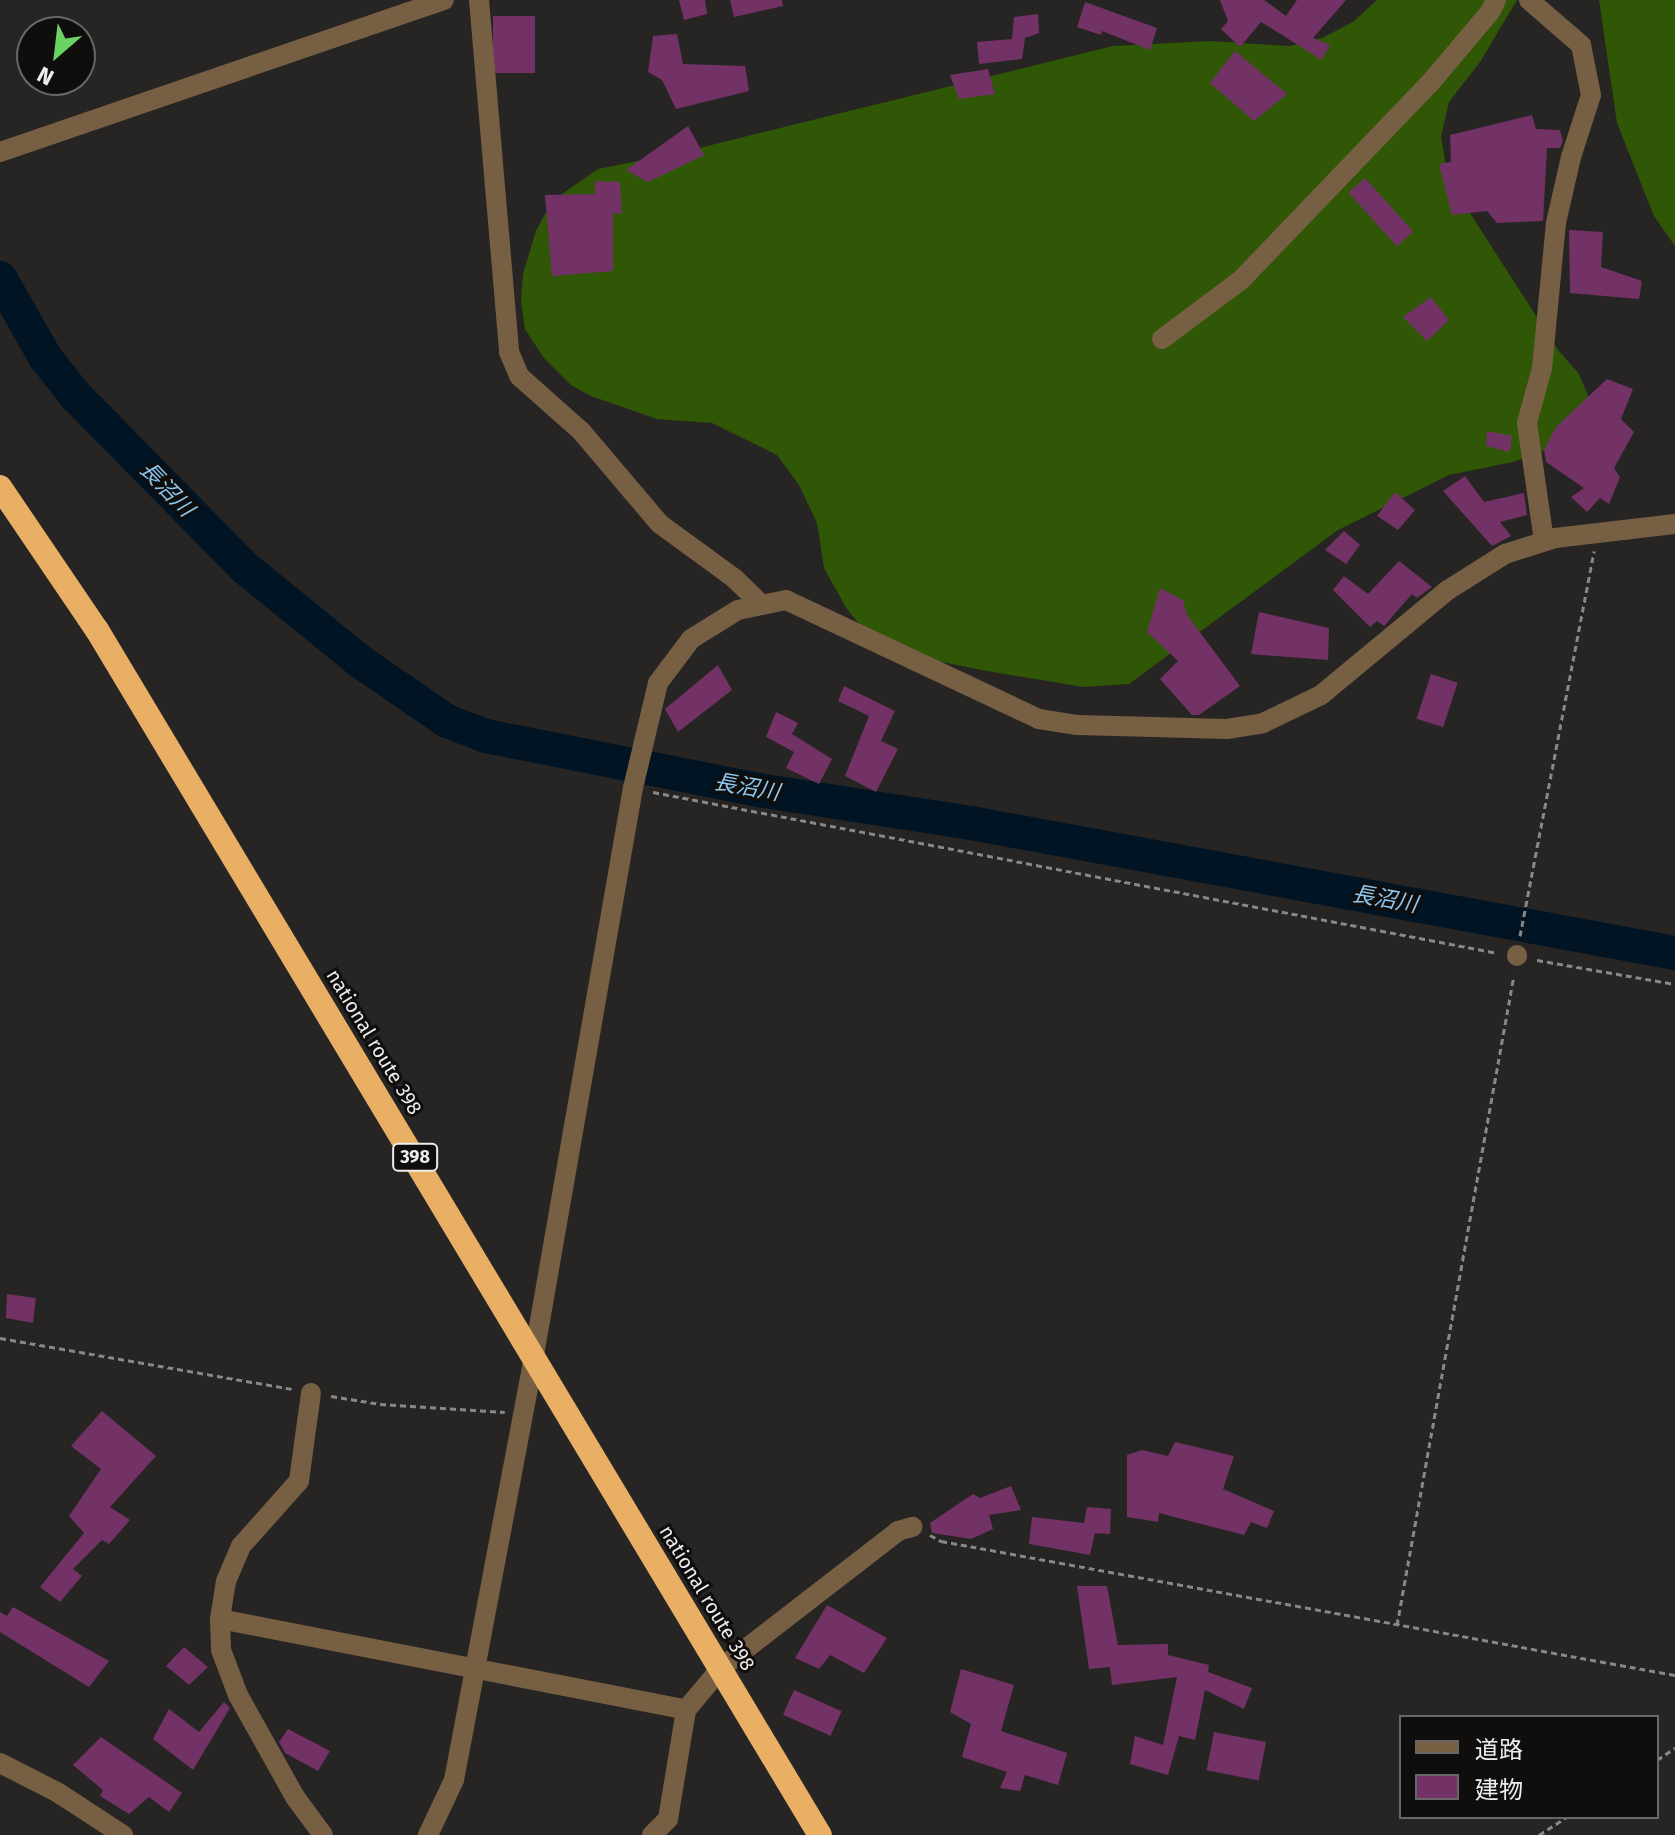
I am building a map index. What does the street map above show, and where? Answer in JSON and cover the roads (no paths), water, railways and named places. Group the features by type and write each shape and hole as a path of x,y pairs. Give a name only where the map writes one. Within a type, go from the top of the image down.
{"highway":[{"name":"national route 398","path":"0,487 97,630 820,1835"}],"street":[{"path":"0,152 444,0"},
{"path":"479,0 509,352 519,376 581,431 660,524 734,578 760,603"},
{"path":"1162,339 1241,280 1431,82 1490,12 1496,0"},
{"path":"1529,0 1581,45 1591,95 1556,223 1542,368 1527,423 1544,541"},
{"path":"428,1835 454,1780 534,1355 633,788 658,683 673,659 691,639 715,622 760,603 786,600 810,608 1039,719 1078,725 1227,729 1263,723 1297,710 1321,695 1475,570 1505,554 1544,541 1675,524"},
{"path":"311,1393 299,1481 241,1546 226,1581 220,1619 221,1650 238,1695 295,1797 323,1835"},
{"path":"652,1835 668,1819 686,1710 721,1668 898,1531 912,1527"},
{"path":"220,1619 686,1710"},
{"path":"0,1763 57,1792 123,1835"}],"waterway":[{"name":"長沼川","path":"0,278 45,357 75,395 244,567 361,662 447,721 486,736 758,790 971,823 1675,953"}]}
